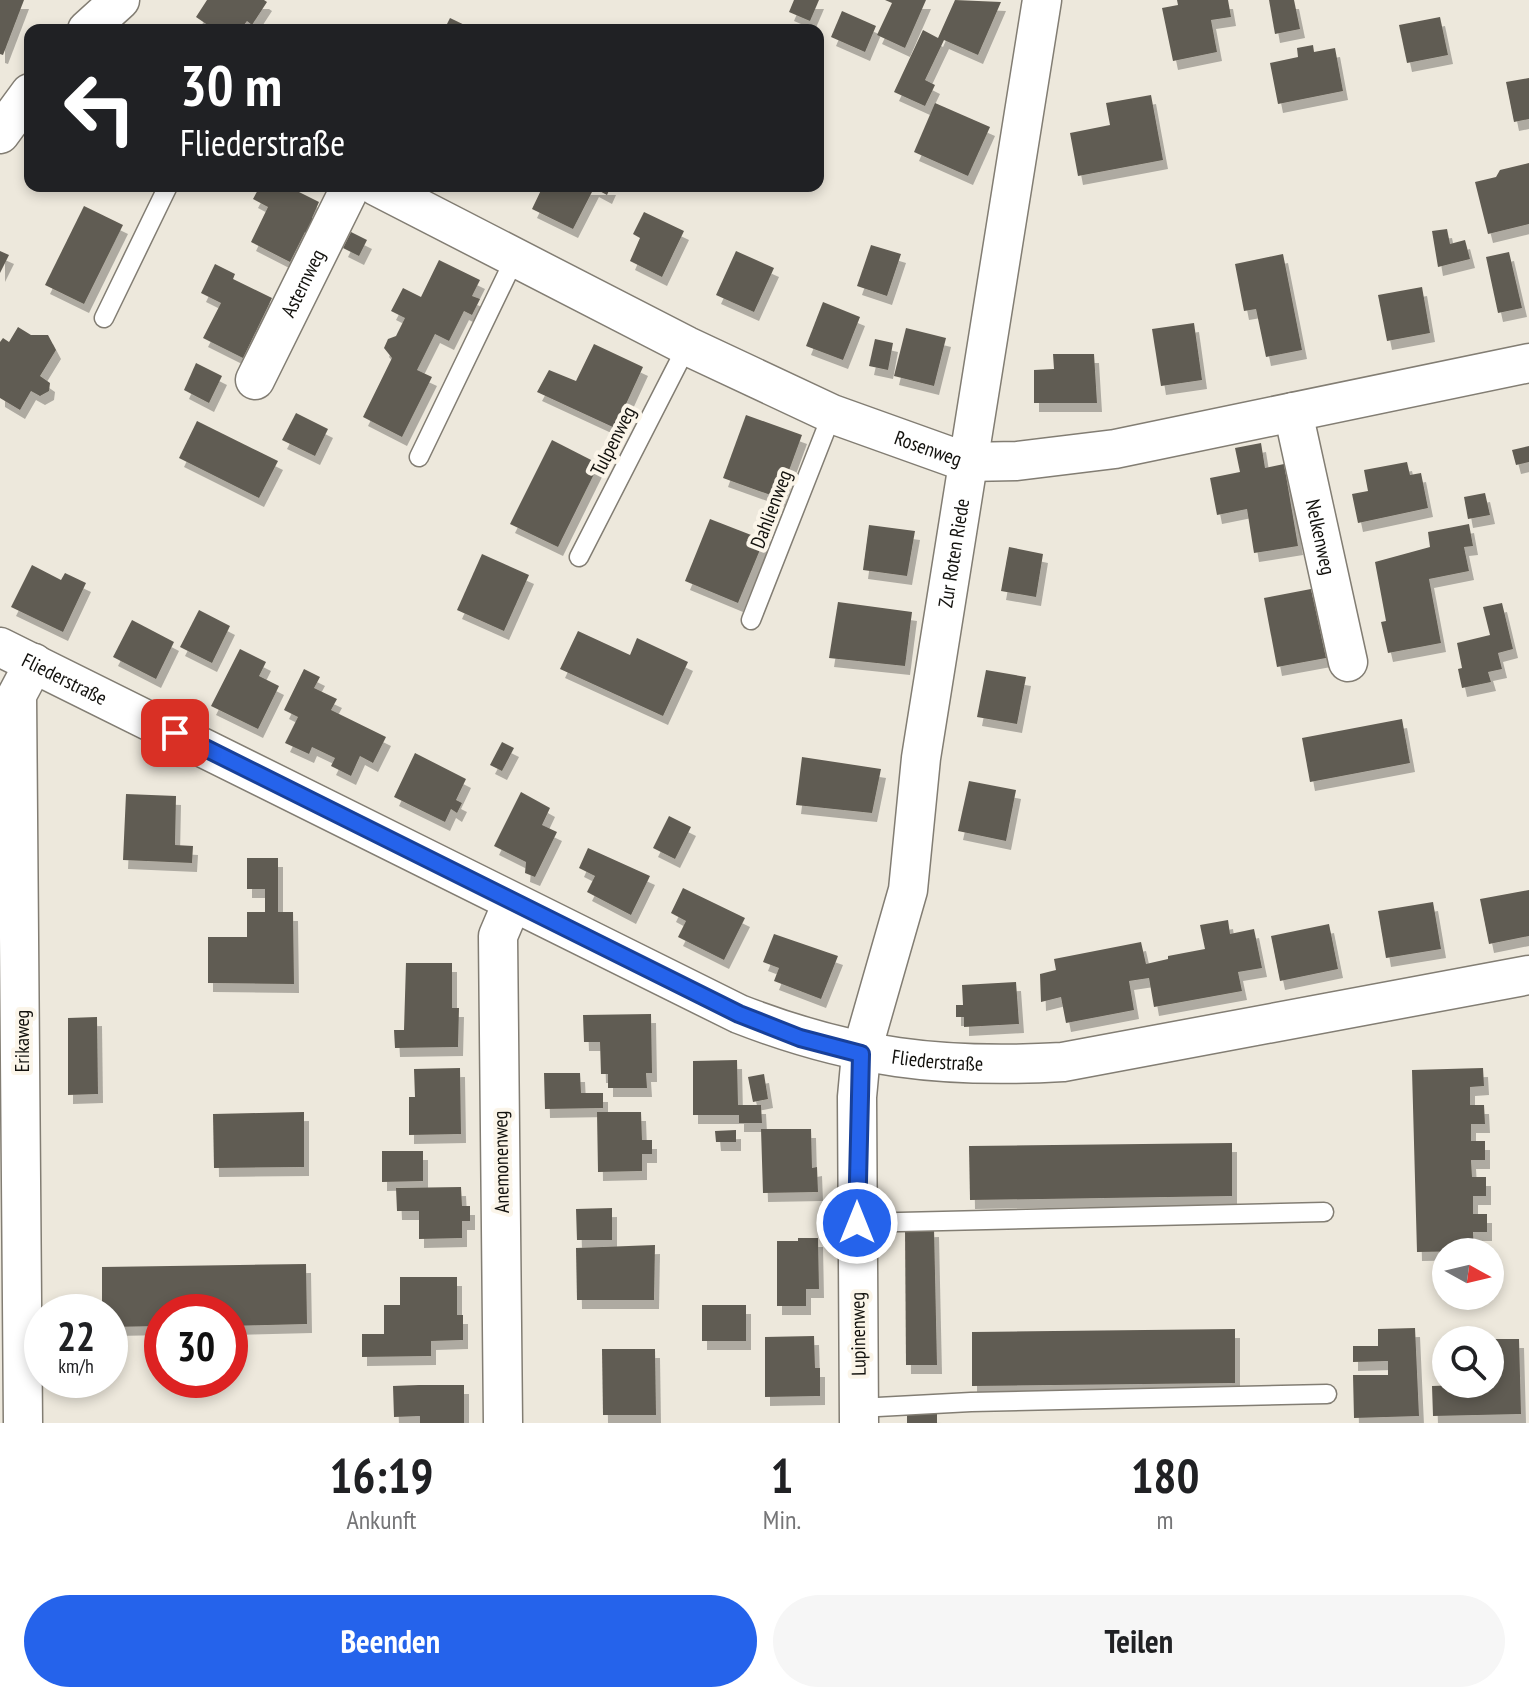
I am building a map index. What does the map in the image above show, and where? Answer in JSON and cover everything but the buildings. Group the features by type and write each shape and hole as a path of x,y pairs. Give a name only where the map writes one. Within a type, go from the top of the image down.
{"street":[{"path":"94,24 120,0"},
{"name":"Zur Roten Riede","path":"861,1054 908,890 921,758 1042,0"},
{"path":"0,134 24,101"},
{"name":"Asternweg","path":"255,380 348,192"},
{"name":"Rosenweg","path":"388,192 687,346 832,414 966,462 1017,461 1115,449 1529,363"},
{"name":"Nelkenweg","path":"1293,412 1348,662"},
{"name":"Fliederstraße","path":"0,647 739,1014 800,1038 861,1054 989,1066 1063,1062 1529,975"},
{"name":"Erikaweg","path":"23,1423 17,695 34,663"},
{"name":"Anemonenweg","path":"503,1423 498,936 512,903"},
{"name":"Lupinenweg","path":"859,1416 857,1223 861,1054"}],"lane":[{"path":"104,318 165,192"},
{"path":"419,457 515,258"},
{"name":"Tulpenweg","path":"579,557 687,346"},
{"name":"Dahlienweg","path":"751,620 832,414"},
{"path":"857,1223 1324,1212"},
{"path":"859,1416 971,1402 1327,1394"}],"route":[{"path":"175,733 739,1014 800,1038 861,1054 857,1097 857,1223"}]}
